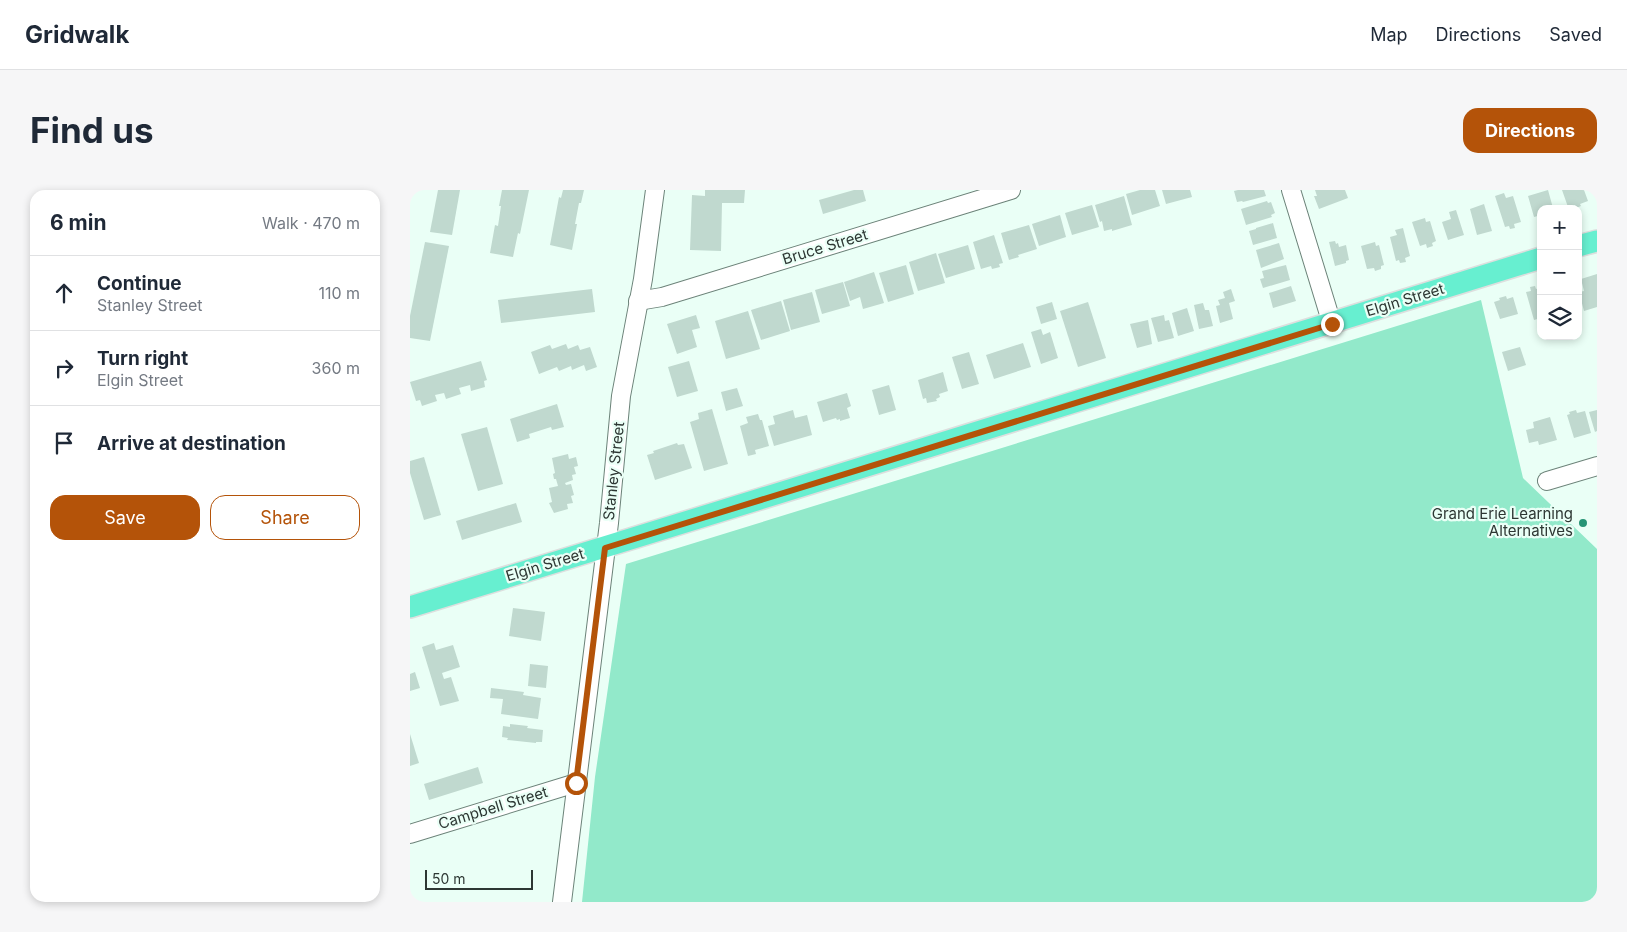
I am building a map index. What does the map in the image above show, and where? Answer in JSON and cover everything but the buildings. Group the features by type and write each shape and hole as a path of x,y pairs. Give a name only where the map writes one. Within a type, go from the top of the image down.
{"main road":[{"path":"1582,245 1597,241"},
{"name":"Elgin Street","path":"410,607 1537,259"}],"street":[{"name":"Stanley Street","path":"562,902 609,523 622,396 643,279 655,190"},
{"name":"Bruce Street","path":"638,301 662,297 1011,190"},
{"path":"1291,190 1332,324"},
{"path":"1547,481 1597,466"},
{"name":"Campbell Street","path":"410,834 576,783"}],"green space":[{"path":"1481,300 1523,478 1597,549 1597,902 582,902 595,777 626,564"}],"place":[{"name":"Grand Erie Learning Alternatives","path":"1583,523"}],"route":[{"path":"576,783 605,548 1332,324"}]}
